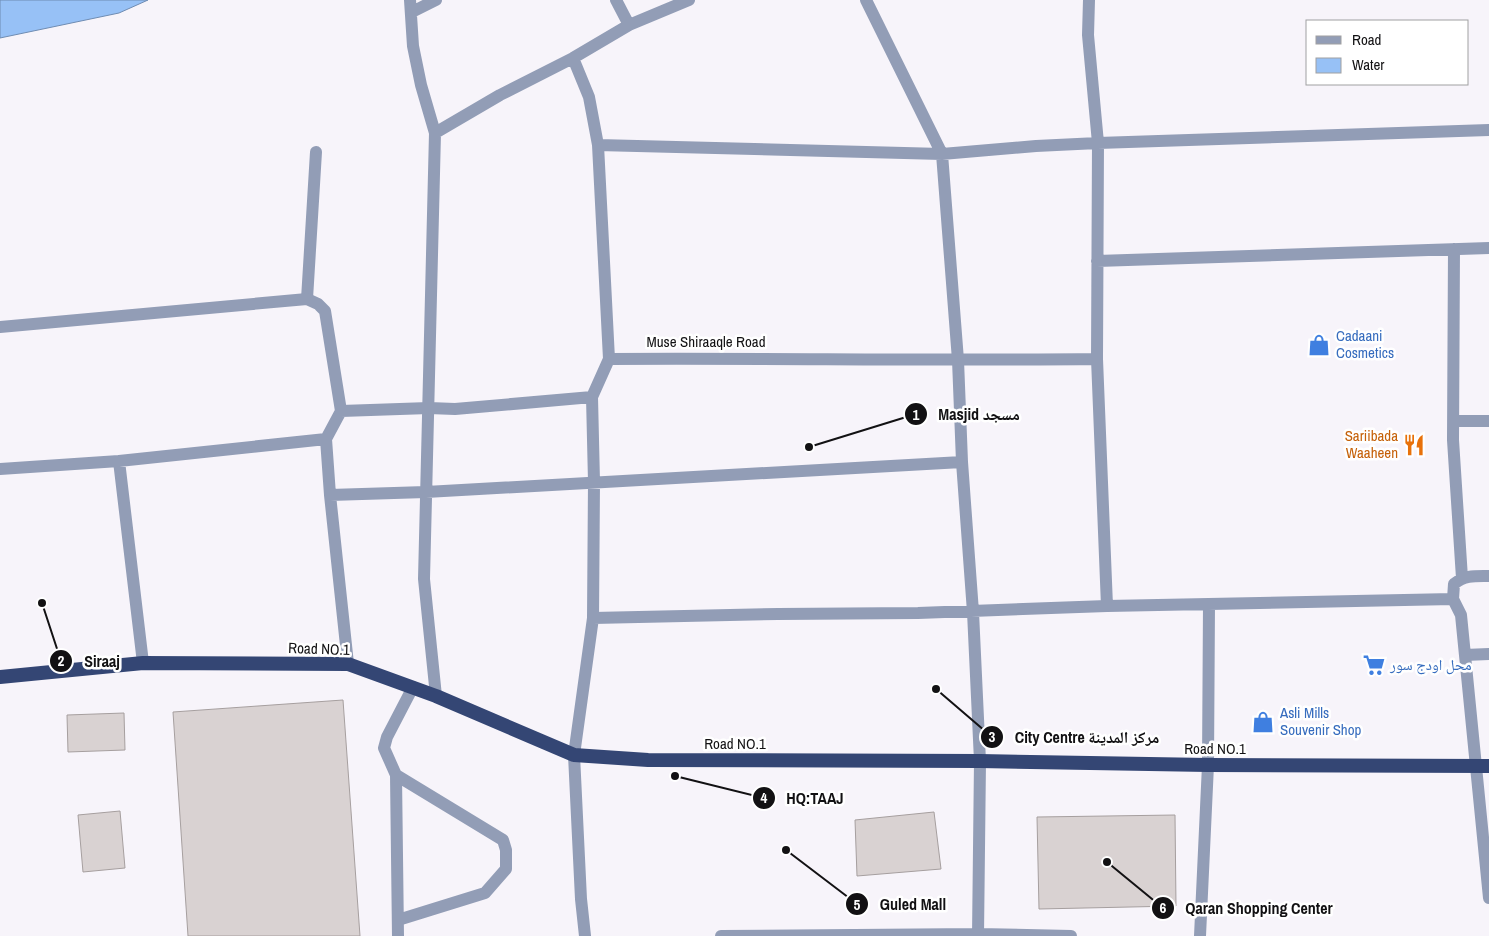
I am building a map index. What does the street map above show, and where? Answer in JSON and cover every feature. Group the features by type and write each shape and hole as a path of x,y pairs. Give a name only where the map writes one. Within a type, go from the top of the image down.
{"highway":[{"name":"Road NO.1","path":"0,677 144,663 348,664 436,696 574,754 648,760 1483,766"}],"street":[{"path":"436,0 411,6 413,46 421,85 435,132 424,579 436,696"},
{"path":"616,0 629,25"},
{"path":"435,132 500,95 573,58 629,25 689,0"},
{"path":"866,0 942,154 958,360 962,462 973,612 980,761 978,935"},
{"path":"1089,0 1088,35 1098,143 1097,359 1107,606"},
{"path":"573,58 589,97 598,145 609,359 592,397 594,482 592,618 574,754 581,899 586,936"},
{"path":"598,145 942,154 1098,143 1489,130"},
{"path":"307,300 316,152"},
{"path":"1097,261 1489,248"},
{"path":"1454,249 1453,440 1462,578"},
{"path":"0,327 307,300 318,304 325,311 341,411 326,439 348,664"},
{"name":"Muse Shiraaqle Road","path":"609,359 1097,359"},
{"path":"341,411 455,409 592,397"},
{"path":"1454,421 1489,421"},
{"path":"0,469 119,461 326,439"},
{"path":"119,461 144,663"},
{"path":"330,495 426,492 962,462"},
{"path":"1489,576 1462,578 1454,584 1453,599 1461,615 1465,655 1483,766 1489,898"},
{"path":"592,618 973,612 1107,606 1453,599"},
{"path":"1200,936 1208,765 1209,604"},
{"path":"1465,655 1489,654"},
{"path":"398,936 396,775 384,748 387,736 413,688"},
{"path":"396,775 503,840 506,850 506,869 485,893 398,920"},
{"path":"722,936 1071,936"}],"water":[{"path":"0,0 148,0 119,13 0,38"}],"building":[{"path":"343,700 360,936 188,936 173,712"},
{"path":"124,713 125,750 68,752 67,715"},
{"path":"120,811 125,868 83,872 78,815"},
{"path":"934,812 941,869 857,876 855,820"},
{"path":"1175,815 1176,906 1039,909 1037,817"}],"place":[{"name":"Cadaani Cosmetics","path":"1319,345"},
{"name":"Sariibada Waaheen","path":"1414,445"},
{"name":"Masjid مسجد","path":"809,447"},
{"name":"Siraaj","path":"42,603"},
{"name":"محل اودج سور","path":"1374,665"},
{"name":"City Centre مركز المدينة","path":"936,689"},
{"name":"Asli Mills Souvenir Shop","path":"1263,722"},
{"name":"HQ:TAAJ","path":"675,776"},
{"name":"Guled Mall","path":"786,850"},
{"name":"Qaran Shopping Center","path":"1107,862"}]}
